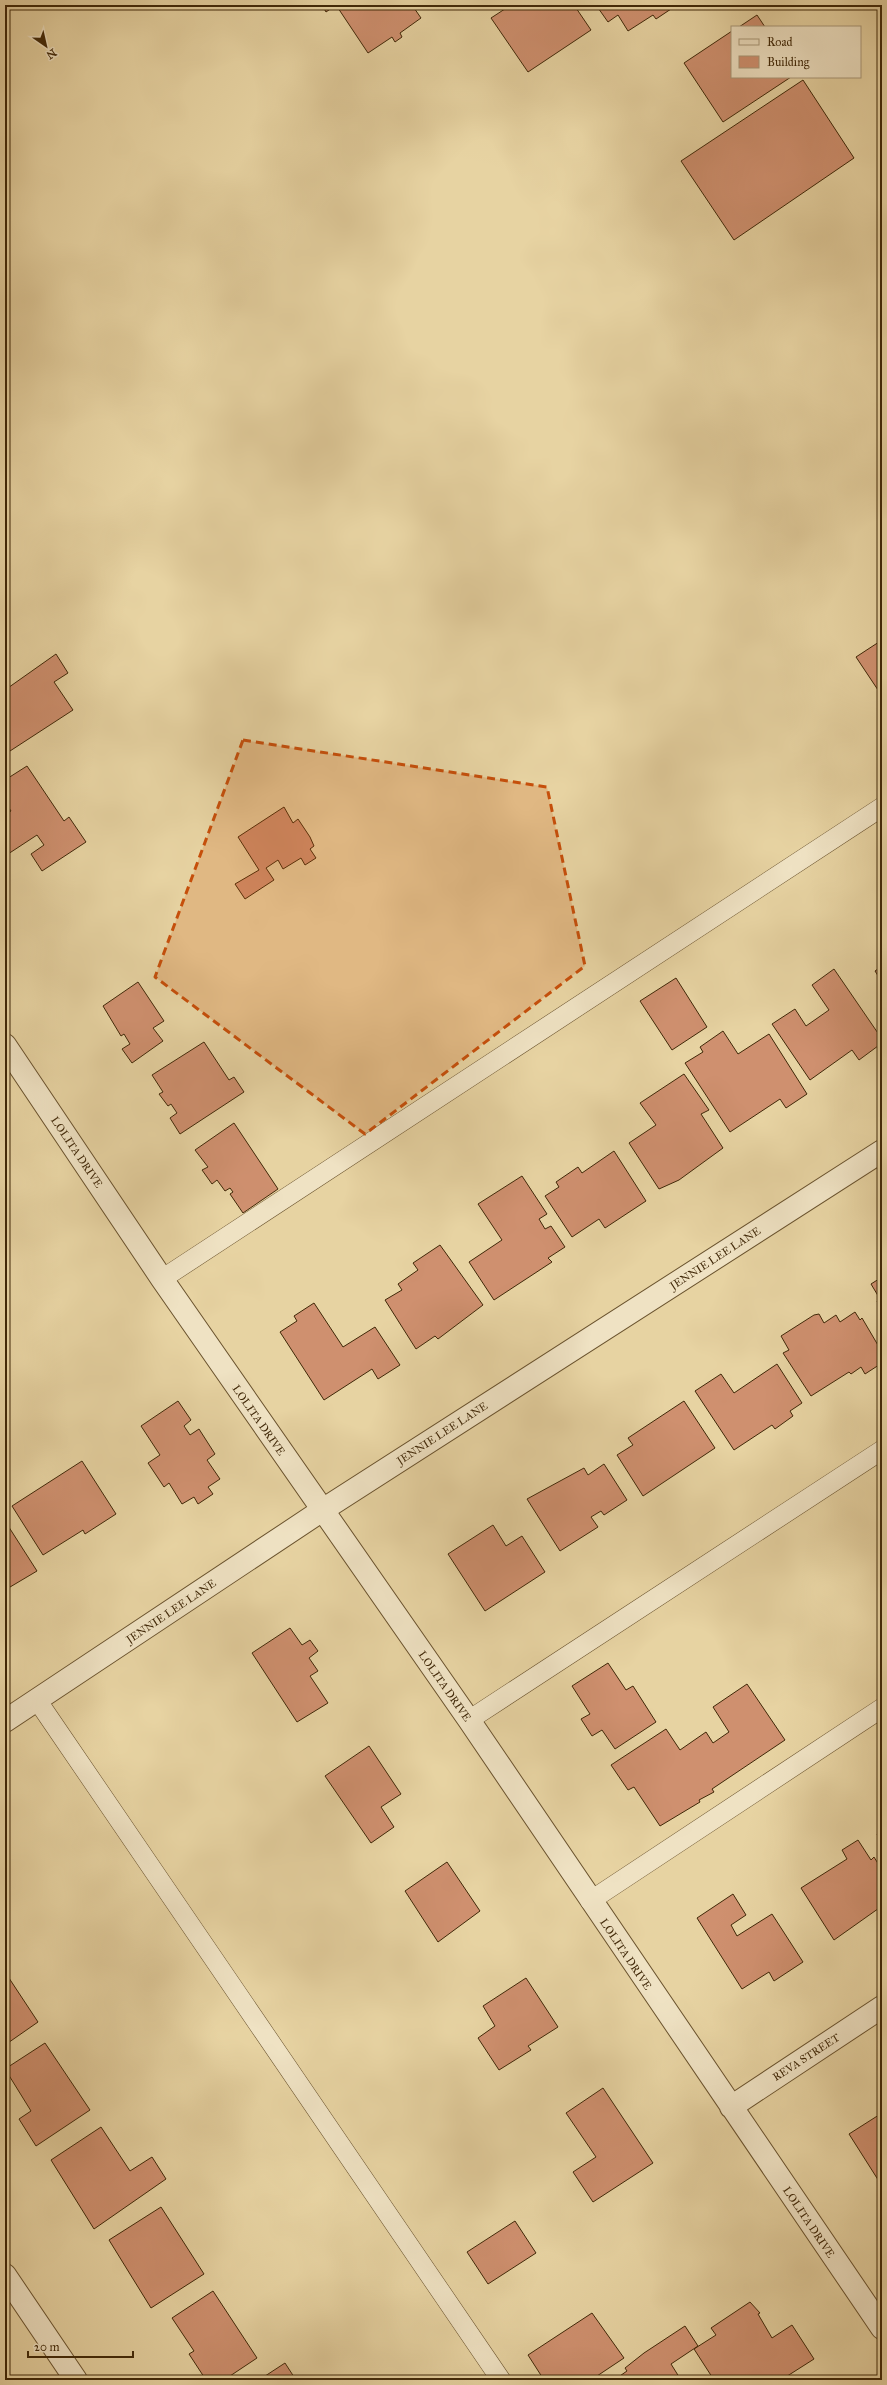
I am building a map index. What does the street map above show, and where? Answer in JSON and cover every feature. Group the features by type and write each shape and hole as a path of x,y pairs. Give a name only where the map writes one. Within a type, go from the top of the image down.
{"street":[{"name":"LOLITA DRIVE","path":"5,1045 162,1280 321,1511 469,1720 730,2107 878,2314"},
{"name":"JENNIE LEE LANE","path":"5,1720 321,1511 882,1151"},
{"name":"REVA STREET","path":"730,2107 882,2007"},
{"path":"5,2275 76,2380"}],"lane":[{"path":"162,1280 882,807"},
{"path":"469,1720 882,1450"},
{"path":"37,1700 501,2380"},
{"path":"590,1901 882,1708"}],"highlighted area":[{"path":"243,740 547,787 585,966 365,1134 155,977"}],"building":[{"path":"322,5 336,5 326,12"},
{"path":"336,5 412,5 421,18 400,33 402,37 395,42 392,37 368,53"},
{"path":"511,5 574,5 591,30 528,72 491,18"},
{"path":"596,5 677,5 656,19 653,15 628,31 618,15 608,22"},
{"path":"757,15 764,26 740,26"},
{"path":"731,32 731,78 789,78 723,122 684,63"},
{"path":"803,80 854,158 734,240 681,161"},
{"path":"882,640 882,696 856,657"},
{"path":"56,654 68,673 54,682 73,710 10,751 8,748 5,750 5,690"},
{"path":"27,766 64,821 69,817 86,842 42,871 31,854 44,845 37,835 5,856 5,815 11,811 5,802 5,780"},
{"path":"284,807 293,823 298,819 310,837 314,846 310,849 316,858 305,865 301,858 283,869 278,860 266,868 274,880 245,899 235,884 259,870 238,837"},
{"path":"882,966 882,982 875,971"},
{"path":"834,969 882,1039 882,1043 859,1060 852,1050 810,1080 772,1024 795,1009 806,1026 829,1010 812,985"},
{"path":"676,978 707,1027 672,1050 640,1001"},
{"path":"138,982 164,1021 153,1028 163,1041 132,1063 122,1049 130,1044 124,1034 121,1036 103,1006"},
{"path":"723,1031 738,1054 769,1034 807,1094 786,1108 780,1099 730,1132 685,1063 703,1052 700,1047"},
{"path":"204,1042 229,1080 234,1077 244,1092 180,1134 170,1118 177,1113 171,1104 168,1106 159,1094 163,1092 152,1075"},
{"path":"684,1074 709,1110 701,1114 723,1148 679,1180 659,1189 629,1143 656,1125 640,1103"},
{"path":"234,1123 278,1189 243,1213 230,1194 233,1192 230,1188 225,1191 217,1180 212,1184 202,1170 208,1167 195,1150"},
{"path":"614,1151 646,1201 605,1228 599,1219 572,1237 545,1196 559,1187 556,1182 578,1167 582,1173"},
{"path":"522,1176 547,1214 539,1219 545,1229 551,1226 565,1247 548,1258 552,1262 494,1300 469,1262 502,1240 478,1204"},
{"path":"440,1245 483,1305 438,1339 435,1336 416,1349 385,1300 402,1290 398,1284 418,1270 413,1263"},
{"path":"882,1277 882,1310 877,1301 880,1299 871,1284"},
{"path":"314,1303 343,1347 375,1327 400,1365 378,1379 372,1369 324,1400 280,1332 297,1321 294,1316"},
{"path":"855,1312 860,1320 862,1318 882,1352 882,1363 865,1374 861,1367 851,1374 849,1372 811,1396 783,1353 789,1350 781,1336 814,1315 819,1314 824,1323 836,1315 840,1322"},
{"path":"777,1364 802,1403 790,1411 793,1416 775,1429 772,1425 734,1450 695,1391 721,1374 734,1393"},
{"path":"178,1401 191,1420 184,1426 190,1435 199,1429 215,1454 207,1460 220,1479 208,1487 213,1494 198,1504 194,1497 182,1504 169,1483 164,1487 148,1463 160,1455 141,1426"},
{"path":"684,1401 715,1448 643,1496 617,1455 633,1445 628,1438"},
{"path":"82,1461 116,1514 85,1534 83,1530 43,1555 12,1506"},
{"path":"604,1464 627,1500 604,1515 601,1511 591,1517 598,1527 560,1551 527,1499 584,1468 588,1475"},
{"path":"5,1521 37,1571 5,1590"},
{"path":"493,1525 506,1546 522,1536 545,1572 485,1611 448,1554"},
{"path":"290,1628 302,1645 310,1640 318,1651 309,1658 318,1671 310,1676 328,1703 297,1722 252,1653"},
{"path":"608,1663 626,1690 633,1686 656,1722 615,1749 602,1730 592,1736 581,1719 590,1714 572,1686"},
{"path":"747,1684 785,1740 712,1789 714,1792 699,1800 700,1802 660,1826 634,1787 628,1790 611,1765 666,1729 680,1750 706,1732 713,1743 729,1732 713,1707"},
{"path":"369,1746 401,1794 381,1807 394,1827 371,1843 325,1776"},
{"path":"882,1831 882,1842 877,1834"},
{"path":"858,1840 871,1860 874,1857 882,1870 882,1906 834,1940 801,1888 847,1859 842,1850"},
{"path":"447,1862 480,1911 438,1942 405,1891"},
{"path":"733,1894 746,1915 731,1925 737,1936 772,1914 803,1962 774,1981 769,1972 742,1989 697,1918"},
{"path":"5,1972 38,2022 5,2045"},
{"path":"526,1978 558,2027 528,2046 531,2050 499,2070 478,2038 495,2026 483,2006"},
{"path":"45,2043 90,2110 36,2146 19,2119 31,2111 5,2069"},
{"path":"603,2088 653,2163 593,2202 573,2172 596,2157 566,2113"},
{"path":"882,2113 882,2186 849,2134"},
{"path":"101,2127 130,2171 152,2157 166,2179 94,2229 51,2160"},
{"path":"161,2207 204,2274 151,2308 109,2240"},
{"path":"515,2221 536,2253 488,2284 467,2252"},
{"path":"213,2291 257,2358 224,2380 206,2380 189,2354 194,2351 172,2318"},
{"path":"750,2302 760,2313 758,2314 772,2338 792,2325 814,2359 781,2380 714,2380 694,2349 716,2335 711,2328"},
{"path":"592,2313 624,2358 591,2380 544,2380 528,2355"},
{"path":"685,2326 698,2346 671,2364 681,2380 614,2380 627,2371 625,2368 644,2353"},
{"path":"285,2363 296,2380 259,2380"}]}
